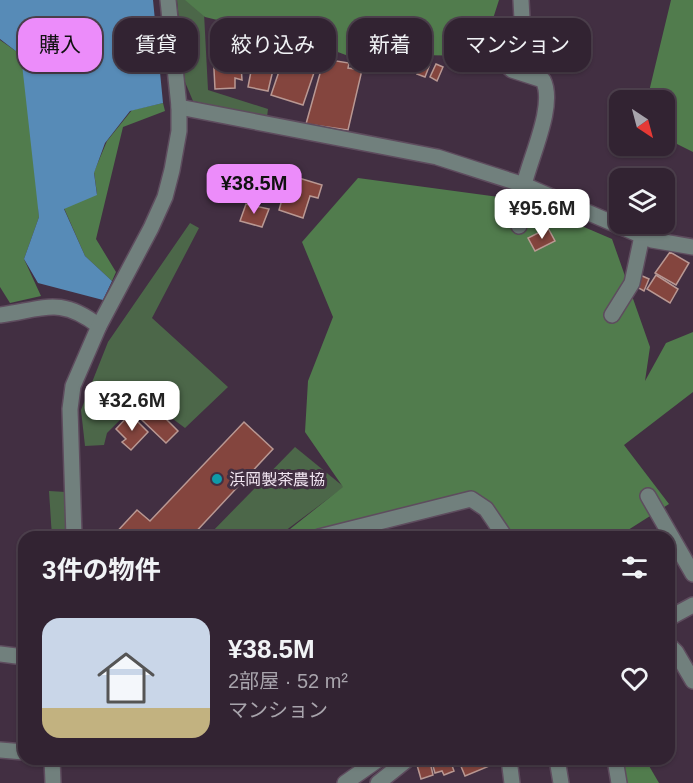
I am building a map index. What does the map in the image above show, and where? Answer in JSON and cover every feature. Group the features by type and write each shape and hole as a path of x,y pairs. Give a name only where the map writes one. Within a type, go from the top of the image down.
{"street":[{"path":"74,531 70,409 73,386 99,326 165,197 179,131 179,106 168,0"},
{"path":"519,226 524,185 545,112 547,87 543,80 512,70 502,61 505,45 522,19 521,0"},
{"path":"179,106 437,157 524,185 642,236 693,247"},
{"path":"612,315 632,283 642,236"},
{"path":"0,315 43,307 66,306 83,313 99,326"},
{"path":"648,496 668,531"},
{"path":"343,531 471,499 486,509 501,531"},
{"path":"675,543 693,574"},
{"path":"675,615 693,605"},
{"path":"675,651 693,681"},
{"path":"0,654 18,656"},
{"path":"0,750 18,752"},
{"path":"52,765 53,783"},
{"path":"345,783 370,765"},
{"path":"378,783 400,765"},
{"path":"510,765 512,783"},
{"path":"558,765 561,783"},
{"path":"616,765 619,783"}],"green space":[{"path":"177,0 186,0 204,13 208,90 268,109 267,117 193,101 185,82 184,72 198,72 198,18 179,18"},
{"path":"185,0 499,0 493,18 444,18 444,55 432,55 432,18 348,18 348,56 336,51 336,18 205,17"},
{"path":"671,0 693,0 693,152 675,143 675,90 649,90"},
{"path":"0,40 18,53 18,72 31,72 39,217 24,259 41,296 10,303 0,287"},
{"path":"163,103 165,111 123,127 96,239 116,272 112,281 85,256 64,208 97,194 94,172 107,141 132,110"},
{"path":"358,178 521,200 612,239 650,347 645,381 666,343 693,332 693,392 624,445 669,504 626,531 501,531 477,497 358,531 288,531 343,487 305,432 308,381 333,317 302,242"},
{"path":"190,223 199,228 152,318 228,387 185,428 153,404 141,417 131,409 107,433 104,445 85,446 81,410 108,342"},
{"path":"295,447 344,487 285,531 213,531"},
{"path":"49,491 66,492 65,531 52,531"},
{"path":"622,765 648,765 659,783 623,783"}],"water":[{"path":"0,0 153,0 155,18 114,18 114,72 160,72 163,103 130,111 105,143 94,173 97,195 64,209 85,256 112,281 103,300 38,283 24,259 39,217 23,72 102,72 102,18 18,18 18,53 0,39"}],"building":[{"path":"336,61 348,63 348,72 362,72 348,130 306,124 320,72 336,72"},
{"path":"436,64 443,67 437,81 430,77"},
{"path":"214,72 241,72 242,80 235,78 235,88 215,89"},
{"path":"251,72 273,72 268,91 248,87"},
{"path":"279,72 314,72 303,105 271,95"},
{"path":"418,72 427,72 425,77 417,74"},
{"path":"289,175 322,185 318,198 310,196 303,218 279,210"},
{"path":"246,204 269,209 262,227 240,221"},
{"path":"548,228 555,241 535,251 528,238"},
{"path":"670,252 689,263 676,285 655,273"},
{"path":"640,275 649,279 644,291 635,286"},
{"path":"656,275 678,289 670,303 647,289"},
{"path":"155,408 178,431 166,443 142,420"},
{"path":"130,414 148,432 131,450 122,442 126,439 116,429"},
{"name":"浜岡製茶農協","path":"244,422 273,449 197,531 118,531 137,510 150,521"},
{"path":"417,765 431,765 433,775 421,779"},
{"path":"433,765 452,765 454,771 444,775 442,771 435,773"},
{"path":"460,765 492,765 465,776"}],"place":[{"name":"浜岡製茶農協","path":"217,479"}]}
